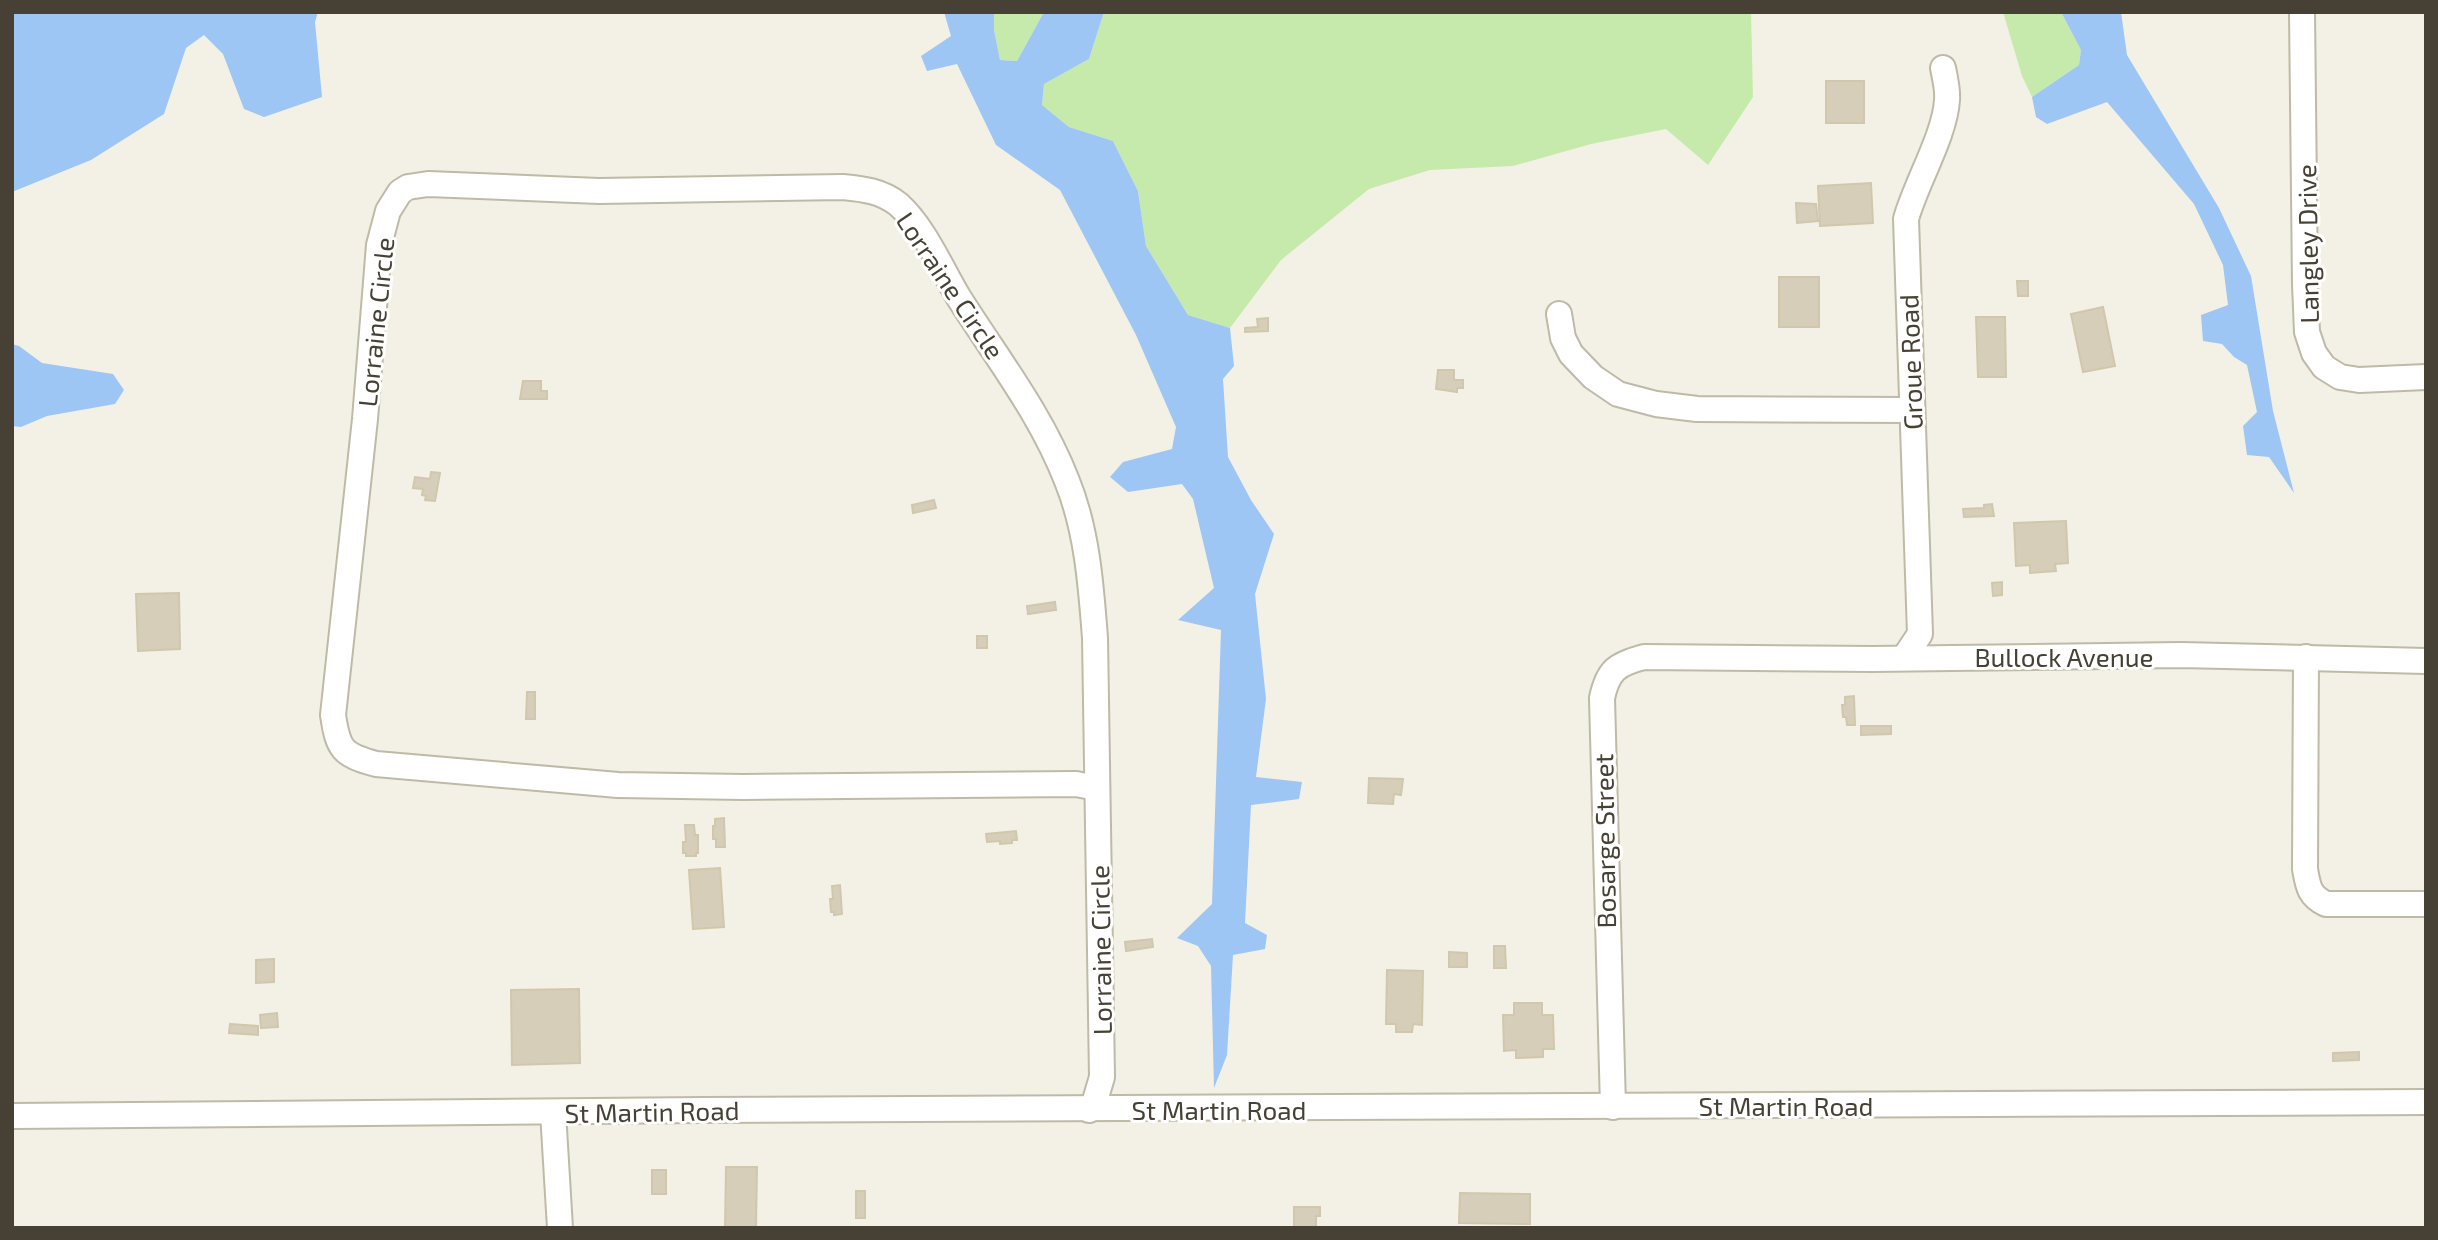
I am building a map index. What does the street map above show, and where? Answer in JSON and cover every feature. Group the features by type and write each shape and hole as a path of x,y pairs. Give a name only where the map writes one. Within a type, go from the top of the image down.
{"street":[{"name":"Langley Drive","path":"2302,12 2305,284 2307,332 2314,353 2324,367 2340,377 2359,380 2426,377"},
{"name":"Groue Road","path":"1905,658 1920,634 1906,219 1912,197 1944,119 1947,98 1943,68"},
{"name":"Lorraine Circle","path":"1089,1110 1094,1104 1102,1077 1095,638 1090,573 1068,481 1042,428 926,240 901,207 890,198 872,190 843,187 599,191 428,184 408,187 400,192 388,211 380,245 365,419 334,705 337,738 344,750 355,758 376,764 618,785 743,787 1076,784 1097,788"},
{"path":"1559,314 1563,338 1571,354 1593,377 1618,394 1656,404 1696,409 1912,410"},
{"name":"Bullock Avenue","path":"1703,657 2141,655 2426,660"},
{"name":"Bosarge Street","path":"1613,1107 1601,698 1604,685 1612,671 1623,662 1644,657 1703,657"},
{"path":"2306,657 2305,869 2309,891 2316,899 2326,904 2426,904"},
{"name":"St Martin Road","path":"12,1116 2426,1102"},
{"path":"553,1112 560,1228"}],"green space":[{"path":"994,12 1044,12 1017,61 1000,60 994,30"},
{"path":"1104,12 1751,12 1753,97 1708,165 1666,129 1591,144 1513,166 1430,170 1369,189 1281,260 1230,328 1188,315 1146,246 1138,191 1113,141 1069,127 1042,105 1044,84 1089,59"},
{"path":"2003,12 2061,12 2081,50 2079,65 2032,97 2022,76"}],"water":[{"path":"12,12 318,12 315,22 322,97 264,117 244,109 223,54 204,35 186,48 164,114 91,160 12,192"},
{"path":"944,12 994,12 994,30 1000,60 1017,61 1044,12 1104,12 1089,59 1044,84 1042,105 1069,127 1113,141 1138,191 1146,246 1188,315 1230,328 1234,366 1223,379 1228,457 1251,500 1274,534 1255,594 1266,699 1256,777 1302,782 1299,799 1251,805 1245,923 1267,935 1265,949 1233,955 1227,1055 1214,1088 1211,966 1198,946 1177,938 1212,904 1221,630 1178,620 1214,588 1193,499 1182,484 1128,492 1110,477 1123,462 1172,449 1176,427 1136,335 1060,190 996,145 957,64 927,71 921,56 951,36"},
{"path":"2061,12 2121,12 2127,55 2219,208 2251,276 2273,411 2294,493 2269,457 2247,455 2243,426 2257,412 2247,365 2234,357 2222,344 2203,341 2201,315 2228,305 2223,265 2194,204 2107,102 2047,124 2036,117 2032,97 2079,65 2081,50"},
{"path":"12,344 42,363 113,374 124,390 115,404 47,416 21,427 12,426"}],"building":[{"path":"1826,81 1864,81 1864,123 1826,123"},
{"path":"1871,183 1873,223 1820,226 1818,186"},
{"path":"1796,203 1816,204 1818,221 1797,223"},
{"path":"1779,277 1819,277 1819,327 1779,327"},
{"path":"2017,281 2028,281 2028,296 2018,296"},
{"path":"2103,307 2115,366 2083,372 2071,314"},
{"path":"1976,317 2005,317 2006,377 1978,377"},
{"path":"1268,318 1268,331 1245,332 1245,328 1258,327 1257,319"},
{"path":"1438,370 1454,370 1454,380 1463,380 1463,388 1457,388 1457,392 1436,389"},
{"path":"523,381 541,381 541,391 547,391 547,399 520,399"},
{"path":"431,472 440,473 435,501 425,500 423,489 413,488 415,477 430,479"},
{"path":"934,500 936,508 913,513 912,505"},
{"path":"1992,504 1994,516 1964,517 1963,509 1984,508 1984,505"},
{"path":"2066,521 2068,563 2055,564 2056,571 2030,573 2030,565 2016,566 2014,523"},
{"path":"2002,582 2002,595 1993,596 1992,583"},
{"path":"179,593 180,649 138,651 136,594"},
{"path":"1055,602 1056,610 1028,614 1027,606"},
{"path":"977,636 987,636 987,648 977,648"},
{"path":"527,692 535,692 535,719 526,719"},
{"path":"1854,696 1855,725 1847,725 1842,705 1845,705 1845,697"},
{"path":"1861,726 1891,726 1891,734 1861,735"},
{"path":"1369,778 1403,779 1401,795 1394,794 1393,804 1368,803"},
{"path":"724,818 725,847 716,847 713,826 715,819"},
{"path":"685,825 694,825 695,835 698,835 696,856 686,856 686,853 683,853 683,842 686,842"},
{"path":"1016,831 1017,840 1012,840 1012,843 987,842 986,834"},
{"path":"720,868 724,927 693,929 689,870"},
{"path":"840,885 842,914 834,915 834,912 831,912 830,899 833,899 832,886"},
{"path":"1152,939 1153,947 1126,951 1125,942"},
{"path":"1494,946 1505,946 1506,968 1494,968"},
{"path":"1449,952 1467,953 1467,967 1449,967"},
{"path":"274,959 274,982 256,983 256,960"},
{"path":"1387,970 1423,971 1422,1025 1413,1024 1412,1032 1396,1032 1396,1024 1386,1024"},
{"path":"579,989 580,1063 512,1065 511,990"},
{"path":"1514,1003 1542,1003 1542,1015 1553,1015 1554,1049 1543,1049 1543,1057 1516,1058 1516,1050 1504,1051 1503,1015 1514,1015"},
{"path":"277,1013 278,1027 261,1028 260,1015"},
{"path":"230,1024 258,1026 258,1035 229,1033"},
{"path":"2359,1052 2359,1060 2333,1061 2333,1053"},
{"path":"726,1167 757,1167 756,1228 725,1228"},
{"path":"652,1170 666,1170 666,1194 652,1194"},
{"path":"856,1191 865,1191 865,1218 856,1218"},
{"path":"1460,1193 1530,1194 1530,1224 1459,1223"},
{"path":"1294,1207 1320,1207 1320,1216 1316,1216 1316,1228 1294,1228"}]}
